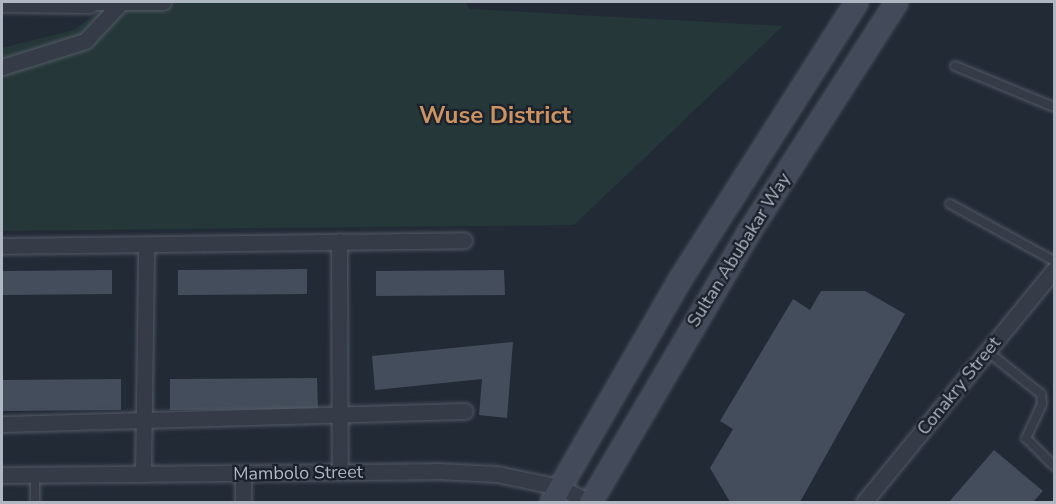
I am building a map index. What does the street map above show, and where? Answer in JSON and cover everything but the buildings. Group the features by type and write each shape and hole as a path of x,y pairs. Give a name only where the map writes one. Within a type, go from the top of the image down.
{"main road":[{"name":"Sultan Abubakar Way","path":"555,495 679,280 856,2"},
{"name":"Sultan Abubakar Way","path":"590,502 747,234 896,2"}],"street":[{"path":"2,4 163,2"},
{"path":"2,67 85,41 120,4"},
{"path":"2,246 464,240"},
{"path":"339,241 340,472"},
{"path":"143,474 146,245"},
{"name":"Conakry Street","path":"864,502 1054,270"},
{"path":"2,424 339,418 465,411"},
{"name":"Mambolo Street","path":"2,475 340,472 497,474 555,495 590,502"},
{"path":"243,474 243,502"}],"lane":[{"path":"955,66 1054,107"},
{"path":"950,204 1054,261"},
{"path":"988,352 1041,394 1042,404 1026,438 1054,466"},
{"path":"35,474 35,502"}],"shaded area":[{"path":"114,2 465,2 470,9 783,26 574,225 2,231 2,48 73,30"}],"district":[{"name":"Wuse District","path":"495,116"}]}
